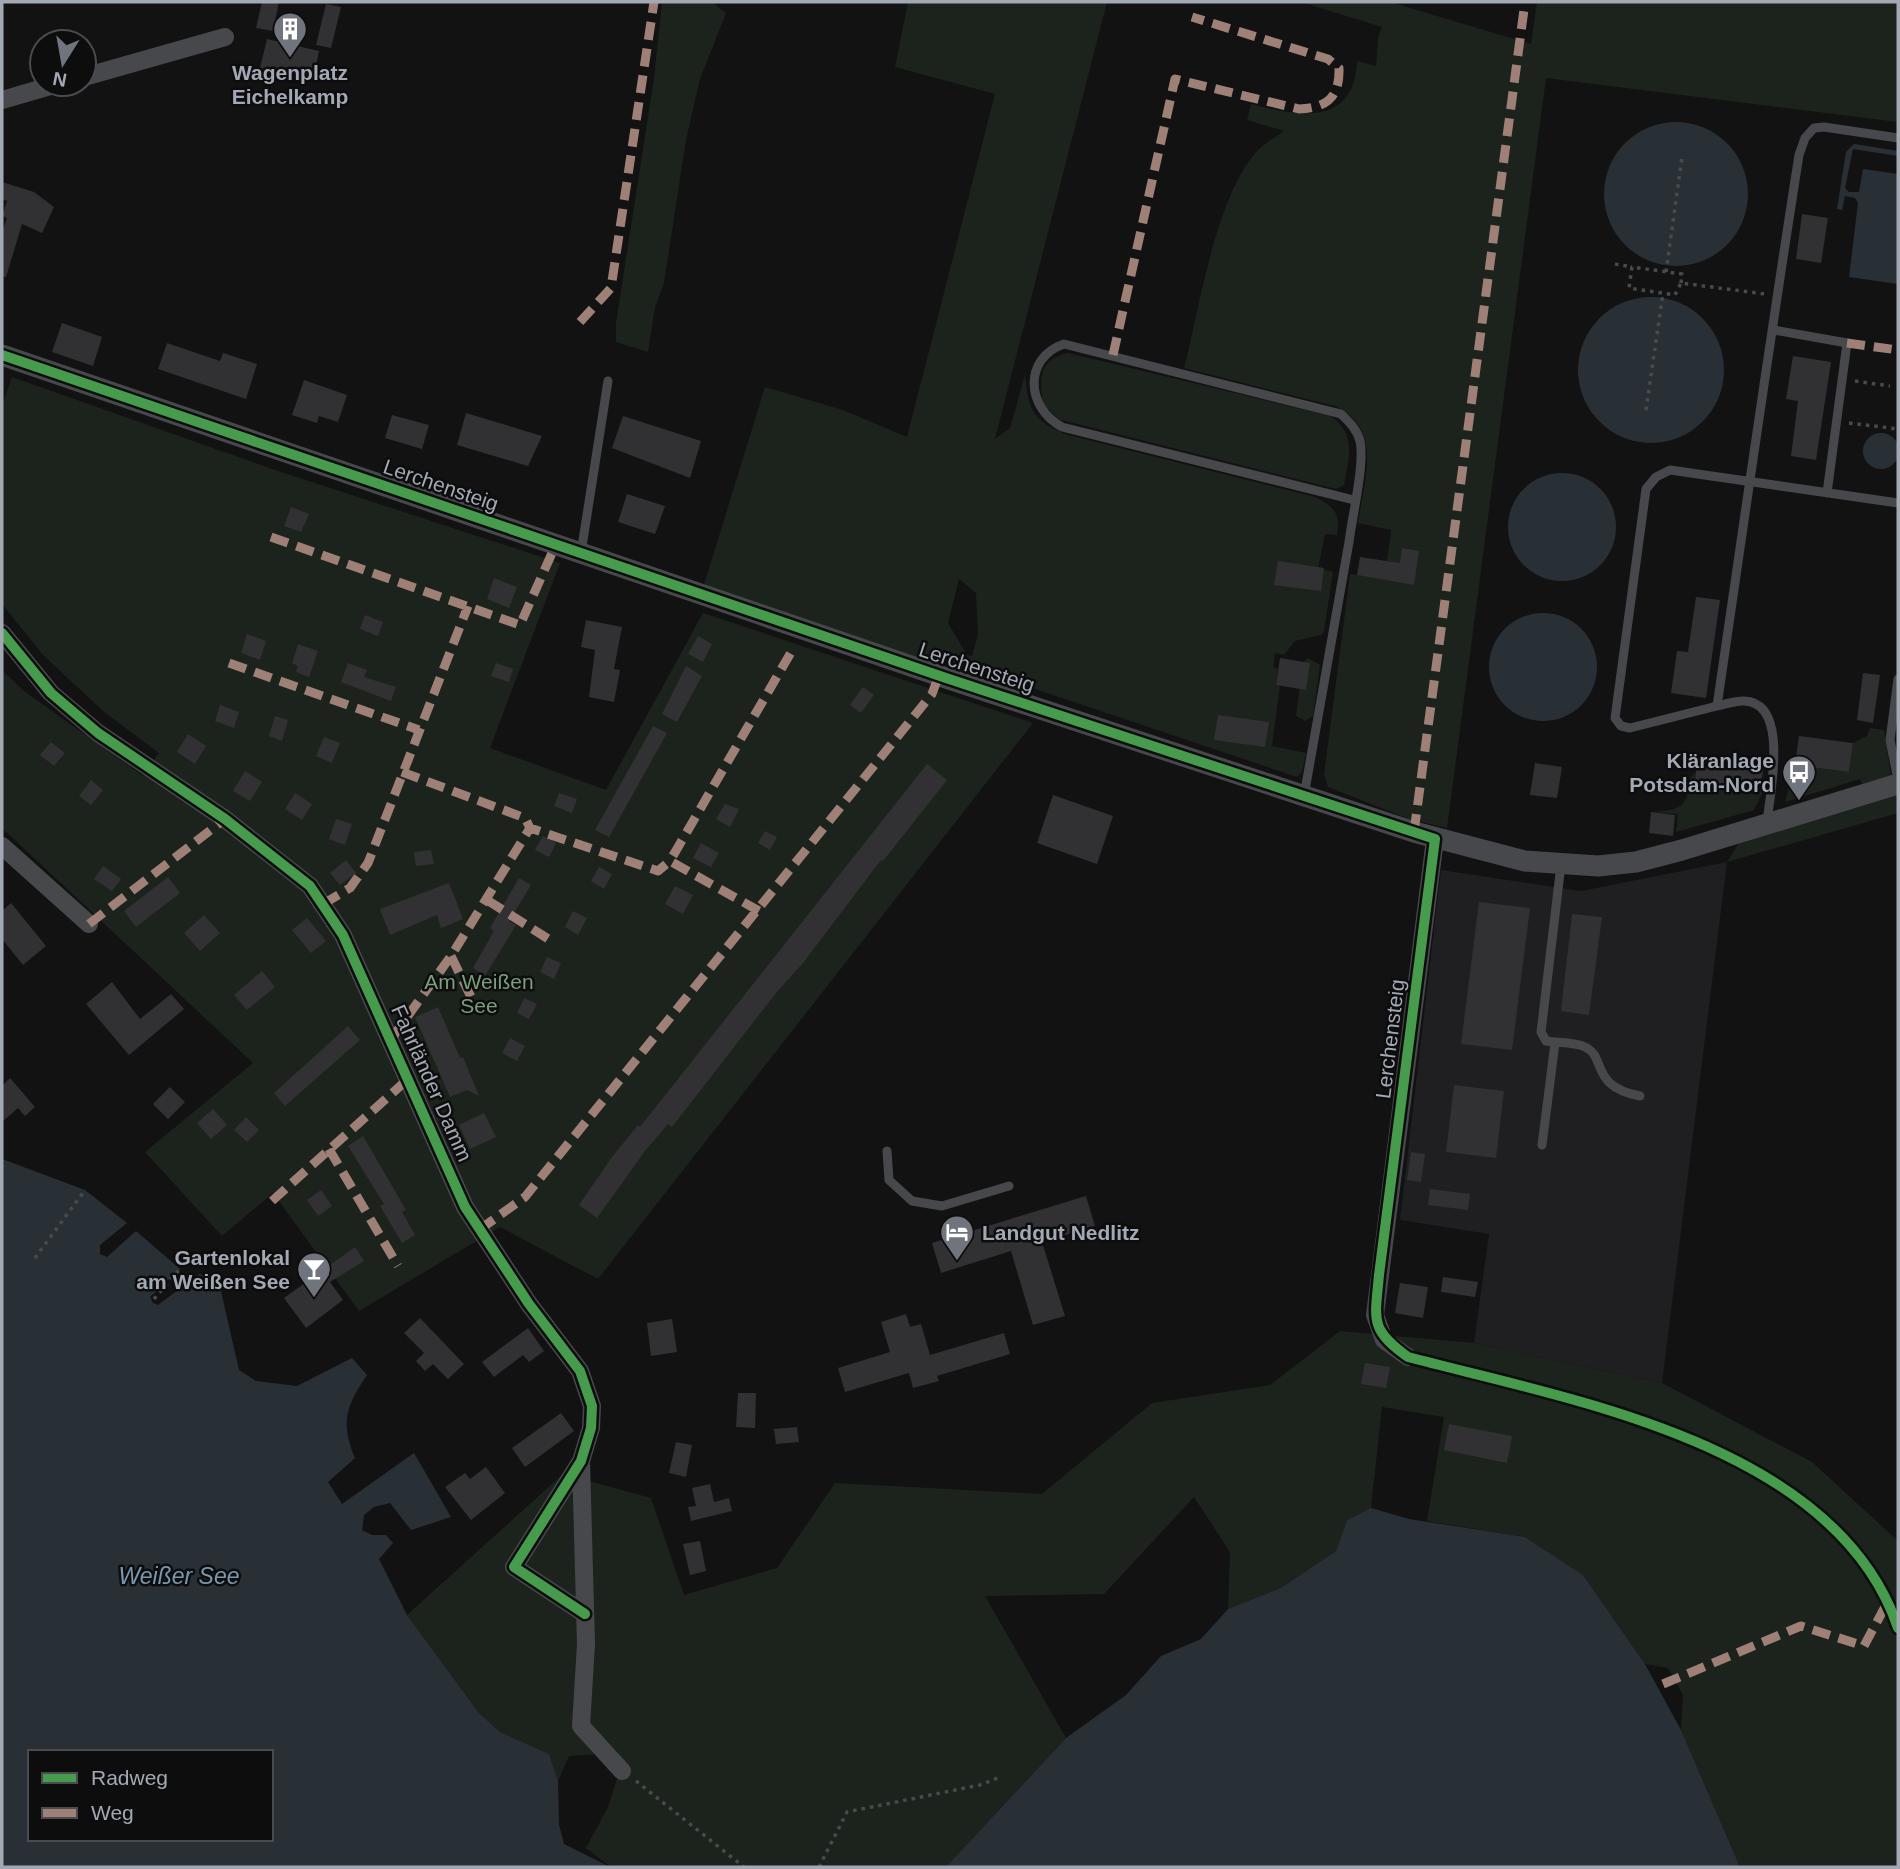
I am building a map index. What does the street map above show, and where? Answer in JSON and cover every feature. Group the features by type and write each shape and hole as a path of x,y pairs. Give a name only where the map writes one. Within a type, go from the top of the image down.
{"street":[{"path":"98,72 225,37"},
{"path":"2,100 28,92"},
{"name":"Lerchensteig","path":"2,355 946,678 1435,839 1489,854 1561,865 1636,862 1898,782"},
{"name":"Fahrländer Damm","path":"2,633 51,693 98,733 235,827 310,886 343,935 370,990 465,1207 529,1304 580,1371 592,1405 591,1427 580,1461 514,1567 585,1614"},
{"name":"Lerchensteig","path":"1408,1357 1384,1340 1375,1315 1435,839"},
{"path":"2,846 89,924"},
{"name":"Fahrländer Damm","path":"580,1461 585,1614 581,1726 622,1771"}],"lane":[{"path":"1717,706 1777,296 1805,138 1814,128 1824,127 1898,138"},
{"path":"1774,330 1847,343 1827,493"},
{"path":"1304,796 1354,500 1360,441 1354,427 1341,414 1064,344 1049,349 1041,360 1034,378 1035,394 1048,419 1062,427 1354,500"},
{"path":"581,553 608,381"},
{"path":"1767,824 1774,752 1770,718 1755,704 1744,701 1717,706 1630,728 1621,726 1615,718 1646,489 1656,477 1670,470 1898,503"},
{"path":"1898,679 1891,740 1898,782"},
{"path":"1561,865 1541,1032 1546,1041 1586,1047 1594,1055 1603,1079 1621,1092 1640,1096"},
{"path":"1542,1144 1555,1043"},
{"path":"887,1151 889,1181 912,1201 942,1206 1009,1186"}],"path":[{"path":"1666,272 1682,157"},
{"path":"1615,264 1682,274 1681,286 1677,286 1675,295 1629,288 1633,267"},
{"path":"1681,283 1777,296"},
{"path":"1646,411 1663,293"},
{"path":"1842,379 1890,386"},
{"path":"1837,421 1898,429"},
{"path":"35,1258 85,1190"},
{"path":"154,1299 180,1269"},
{"path":"622,1771 744,1867"},
{"path":"819,1867 846,1812 980,1785 1000,1777"}],"shaded area":[{"path":"1727,862 1662,1383 1474,1343 1489,1234 1400,1220 1441,870 1581,891"}],"green space":[{"path":"662,2 712,2 726,13 700,79 686,140 664,283 655,307 648,352 616,342 616,323 654,78"},
{"path":"908,2 1107,2 995,439 1010,428 1025,375 1028,398 1035,414 1047,425 1068,435 1315,497 1335,512 1338,521 1337,535 1325,534 1318,568 1333,572 1324,631 1321,635 1295,641 1284,655 1275,653 1273,667 1278,669 1276,685 1280,686 1272,746 1306,753 1302,772 1297,777 976,669 967,656 956,663 917,657 703,588 765,387 843,410 907,437 995,94 895,67","holes":["959,579 976,593 978,634 972,656 967,655 948,623"]},
{"path":"1301,2 1390,2 1531,44 1537,2 1898,2 1898,122 1546,78 1447,828 1409,819 1328,787 1324,775 1350,574 1390,580 1393,562 1387,561 1391,530 1358,523 1367,457 1360,428 1350,416 1335,406 1184,368 1211,254 1231,195 1243,170 1258,150 1284,131 1247,120 1251,104 1287,112 1320,112 1334,107 1346,98 1353,83 1357,61 1376,66 1378,37 1382,27"},
{"path":"1068,353 1330,416 1339,423 1348,438 1349,456 1344,485 1336,489 1058,419 1043,404 1043,371 1051,360"},
{"name":"Am Weißen See","path":"12,377 275,470 560,563 490,748 606,790 703,613 1033,723 598,1279 500,1227 359,1311 273,1193 222,1236 145,1152 253,1063 2,828 2,670 24,691 143,776 159,753 103,711 43,655 2,604 2,405"},
{"path":"1308,658 1320,665 1313,716 1305,721 1296,716 1303,662"},
{"path":"1870,728 1884,730 1891,776 1862,784 1860,779 1785,802 1795,765 1849,772 1853,743 1867,736"},
{"path":"1696,771 1695,780 1764,789 1754,810 1676,832 1678,814 1652,812 1681,805 1687,797 1684,786"},
{"path":"1898,793 1898,813 1727,862 1741,840"},
{"path":"1340,1331 1474,1343 1662,1383 1812,1462 1897,1540 1898,1867 1740,1867 1681,1730 1683,1695 1668,1668 1645,1664 1583,1575 1525,1537 1427,1521 1444,1417 1382,1407 1371,1508 1347,1520 1336,1551 1281,1588 1228,1609 1230,1552 1194,1497 1104,1594 985,1596 1066,1738 946,1867 611,1867 586,1848 608,1807 619,1773 603,1754 569,1756 558,1781 549,1754 500,1732 479,1713 407,1615 563,1474 651,1498 684,1595 777,1568 835,1483 1042,1494 1152,1403 1270,1385"}],"water":[{"path":"1676,122 1703,128 1727,143 1742,167 1748,194 1742,221 1727,245 1703,260 1676,266 1649,260 1625,245 1610,221 1604,194 1610,167 1625,143 1649,128"},
{"path":"1854,144 1898,151 1898,156 1853,149 1845,188 1849,192 1859,192 1863,169 1898,174 1898,284 1849,277 1858,203 1855,198 1845,196 1842,210 1837,209 1846,152"},
{"path":"1651,297 1679,302 1703,318 1719,342 1724,370 1719,398 1703,422 1679,438 1651,443 1623,438 1599,422 1583,398 1578,370 1583,342 1599,318 1623,302"},
{"path":"1881,433 1894,438 1899,451 1894,464 1881,469 1868,464 1863,451 1868,438"},
{"path":"1562,473 1583,477 1600,489 1612,506 1616,527 1612,548 1600,565 1583,577 1562,581 1541,577 1524,565 1512,548 1508,527 1512,506 1524,489 1541,477"},
{"path":"1543,613 1564,617 1581,629 1593,646 1597,667 1593,688 1581,705 1564,717 1543,721 1522,717 1505,705 1493,688 1489,667 1493,646 1505,629 1522,617"},
{"name":"Weißer See","path":"2,1159 85,1190 127,1223 100,1245 100,1254 107,1257 136,1231 180,1269 150,1297 153,1303 158,1305 199,1274 218,1278 239,1370 256,1381 297,1386 352,1358 367,1375 354,1396 348,1415 348,1434 355,1458 328,1482 342,1504 414,1453 451,1517 411,1530 390,1503 374,1507 364,1515 362,1530 372,1535 386,1535 393,1543 379,1559 407,1615 479,1713 500,1732 549,1754 558,1781 559,1825 564,1844 610,1867 2,1867"},
{"path":"1371,1508 1409,1519 1525,1537 1583,1575 1645,1664 1681,1730 1740,1867 946,1867 1066,1738 1126,1695 1161,1656 1201,1639 1228,1609 1281,1588 1336,1551 1347,1520"}],"building":[{"path":"262,2 279,2 273,31 256,28"},
{"path":"326,4 341,7 331,48 316,45"},
{"name":"Wagenplatz Eichelkamp","path":"267,39 319,51 313,80 260,68"},
{"path":"2,182 34,192 54,207 42,233 22,224 6,277 2,277 2,232 7,218 2,216 7,201 2,199"},
{"path":"1802,214 1828,218 1821,263 1796,259"},
{"path":"62,323 102,337 93,366 52,352"},
{"path":"167,343 220,361 223,353 257,364 246,399 158,369"},
{"path":"1793,356 1831,362 1816,460 1791,456 1798,401 1786,399"},
{"path":"304,380 347,395 338,422 319,416 317,423 292,415"},
{"path":"466,413 542,436 528,466 457,445"},
{"path":"392,415 429,425 422,449 385,438"},
{"path":"623,416 701,441 690,478 612,448"},
{"path":"627,494 665,506 655,534 618,522"},
{"path":"291,507 309,514 301,532 284,526"},
{"path":"1402,548 1419,551 1414,585 1357,575 1360,557 1400,563"},
{"path":"1278,561 1324,568 1321,591 1274,585"},
{"path":"494,578 517,587 509,608 487,599"},
{"path":"1696,597 1720,600 1706,698 1671,693 1677,651 1688,652"},
{"path":"365,615 383,622 378,636 360,629"},
{"path":"586,620 622,627 614,669 620,670 614,702 589,697 595,650 581,647"},
{"path":"247,634 266,641 260,660 241,653"},
{"path":"698,636 712,644 703,662 688,654"},
{"path":"298,644 318,651 309,677 296,672 298,666 292,663"},
{"path":"1280,658 1310,663 1306,690 1276,685"},
{"path":"348,663 367,670 364,677 396,687 391,701 341,682"},
{"path":"496,663 513,669 509,682 491,676"},
{"path":"686,666 702,676 677,722 662,714"},
{"path":"1863,673 1880,675 1873,723 1857,720"},
{"path":"863,687 874,695 861,713 850,705"},
{"path":"220,705 239,712 234,728 215,721"},
{"path":"1218,715 1269,722 1265,747 1214,740"},
{"path":"275,716 288,720 282,741 269,736"},
{"path":"653,726 667,733 609,837 595,830"},
{"path":"188,734 206,746 195,764 177,752"},
{"path":"1799,736 1853,743 1849,772 1795,765"},
{"path":"324,737 340,743 332,763 316,756"},
{"path":"51,742 65,753 54,766 40,755"},
{"path":"1698,757 1764,766 1760,789 1695,780"},
{"path":"1535,763 1562,767 1557,798 1530,795"},
{"path":"927,764 947,780 883,861 881,860 803,963 776,993 672,1127 668,1124 645,1151 597,1218 579,1205 612,1157 638,1125 640,1127"},
{"path":"245,771 262,782 250,801 233,791"},
{"path":"91,780 103,790 91,805 79,796"},
{"path":"295,793 312,804 302,820 285,809"},
{"path":"559,793 577,799 572,813 554,806"},
{"path":"1053,795 1113,816 1097,864 1037,843"},
{"path":"725,804 739,809 730,827 716,819"},
{"path":"1651,812 1675,815 1673,836 1649,833"},
{"path":"336,819 352,824 345,845 329,839"},
{"path":"765,831 777,837 770,850 758,843"},
{"path":"543,836 556,843 549,857 535,850"},
{"path":"701,843 719,853 711,867 693,858"},
{"path":"431,850 434,864 416,866 414,852"},
{"path":"346,860 356,873 340,885 330,873"},
{"path":"103,866 121,879 112,891 94,879"},
{"path":"599,867 612,874 604,889 591,881"},
{"path":"168,877 180,893 136,927 124,911"},
{"path":"519,878 531,885 509,921 516,925 485,976 473,968 494,931 490,928"},
{"path":"449,883 463,919 441,928 437,915 390,935 380,909"},
{"path":"675,886 693,895 683,914 665,904"},
{"path":"1479,902 1530,908 1512,1050 1461,1044"},
{"path":"11,903 46,946 23,965 2,939 2,911"},
{"path":"573,911 587,918 578,935 565,927"},
{"path":"1572,914 1602,917 1589,1015 1561,1011"},
{"path":"204,915 220,933 200,951 184,933"},
{"path":"307,918 326,941 311,953 292,930"},
{"path":"547,957 561,963 554,979 540,972"},
{"path":"262,971 275,987 247,1010 234,995"},
{"path":"112,982 140,1019 171,994 184,1009 129,1055 86,1004"},
{"path":"524,998 537,1004 529,1019 517,1013"},
{"path":"438,1007 479,1096 467,1090 450,1097 415,1017"},
{"path":"348,1026 360,1040 285,1106 274,1093"},
{"path":"510,1038 525,1046 517,1061 502,1053"},
{"path":"10,1078 35,1107 25,1116 18,1108 2,1122 2,1086"},
{"path":"1454,1085 1504,1091 1496,1158 1446,1152"},
{"path":"170,1087 185,1102 168,1119 153,1104"},
{"path":"213,1109 227,1125 211,1139 197,1123"},
{"path":"484,1113 496,1137 470,1149 459,1125"},
{"path":"246,1117 259,1130 247,1142 234,1130"},
{"path":"363,1136 406,1210 402,1212 415,1235 402,1243 380,1206 384,1204 348,1146"},
{"path":"1411,1152 1425,1154 1421,1182 1407,1180"},
{"path":"1430,1189 1470,1194 1468,1210 1428,1205"},
{"path":"321,1190 332,1206 318,1216 307,1200"},
{"name":"Landgut Nedlitz","path":"1086,1196 1095,1226 1042,1242 1065,1316 1033,1325 1011,1251 941,1273 932,1243"},
{"name":"Gartenlokal am Weißen See","path":"355,1247 364,1261 330,1282 343,1300 306,1328 284,1298"},
{"path":"1443,1277 1478,1282 1475,1297 1441,1292"},
{"path":"1400,1283 1428,1287 1423,1318 1395,1313"},
{"path":"906,1314 910,1327 921,1324 930,1355 1004,1333 1010,1354 937,1376 939,1381 913,1388 909,1373 845,1392 838,1368 890,1352 881,1322"},
{"path":"420,1318 464,1364 448,1379 433,1364 425,1371 416,1361 424,1353 404,1333"},
{"path":"672,1319 677,1352 651,1356 647,1323"},
{"path":"528,1328 544,1351 529,1362 523,1355 494,1377 482,1362"},
{"path":"1365,1363 1390,1367 1386,1388 1361,1384"},
{"path":"738,1393 756,1393 755,1428 736,1427"},
{"path":"561,1413 574,1431 525,1467 512,1448"},
{"path":"1449,1424 1512,1436 1507,1463 1444,1450"},
{"path":"797,1427 799,1442 776,1444 774,1429"},
{"path":"676,1442 692,1445 686,1477 669,1473"},
{"path":"486,1467 505,1493 471,1520 445,1487 465,1473 470,1479"},
{"path":"710,1484 714,1502 729,1498 732,1511 691,1521 688,1507 696,1506 692,1488"},
{"path":"700,1541 706,1571 690,1575 683,1544"}],"marked path":[{"path":"580,322 611,288 654,2"},
{"path":"1414,832 1525,2"},
{"path":"1113,355 1175,79 1299,109 1317,106 1330,99 1339,78 1339,68 1328,59 1192,17"},
{"path":"1847,343 1898,350"},
{"path":"271,537 520,625 556,544"},
{"path":"323,904 350,888 368,863 468,606"},
{"path":"759,911 670,861 793,649"},
{"path":"229,663 419,730"},
{"path":"479,1230 525,1197 932,694 939,675"},
{"path":"402,772 525,818 530,828 658,871 670,861"},
{"path":"89,924 225,819"},
{"path":"392,1038 451,956 530,828"},
{"path":"487,900 550,940"},
{"path":"451,956 475,1005"},
{"path":"272,1201 408,1079"},
{"path":"329,1149 398,1266"},
{"path":"1663,1684 1801,1626 1864,1646 1887,1603"}],"cycle path":[{"path":"2,355 946,678 1435,839 1379,1275 1376,1313 1381,1331 1386,1339 1408,1357 1618,1413 1691,1440 1759,1473 1818,1514 1866,1565 1898,1628"},
{"path":"2,633 51,693 98,733 225,819 310,886 343,935 465,1207 529,1304 580,1371 592,1406 591,1428 581,1461 514,1567 585,1614"}],"place":[{"name":"Wagenplatz Eichelkamp","path":"290,59"},
{"name":"Kläranlage Potsdam-Nord","path":"1799,802"},
{"name":"Landgut Nedlitz","path":"957,1262"},
{"name":"Gartenlokal am Weißen See","path":"314,1299"}]}
